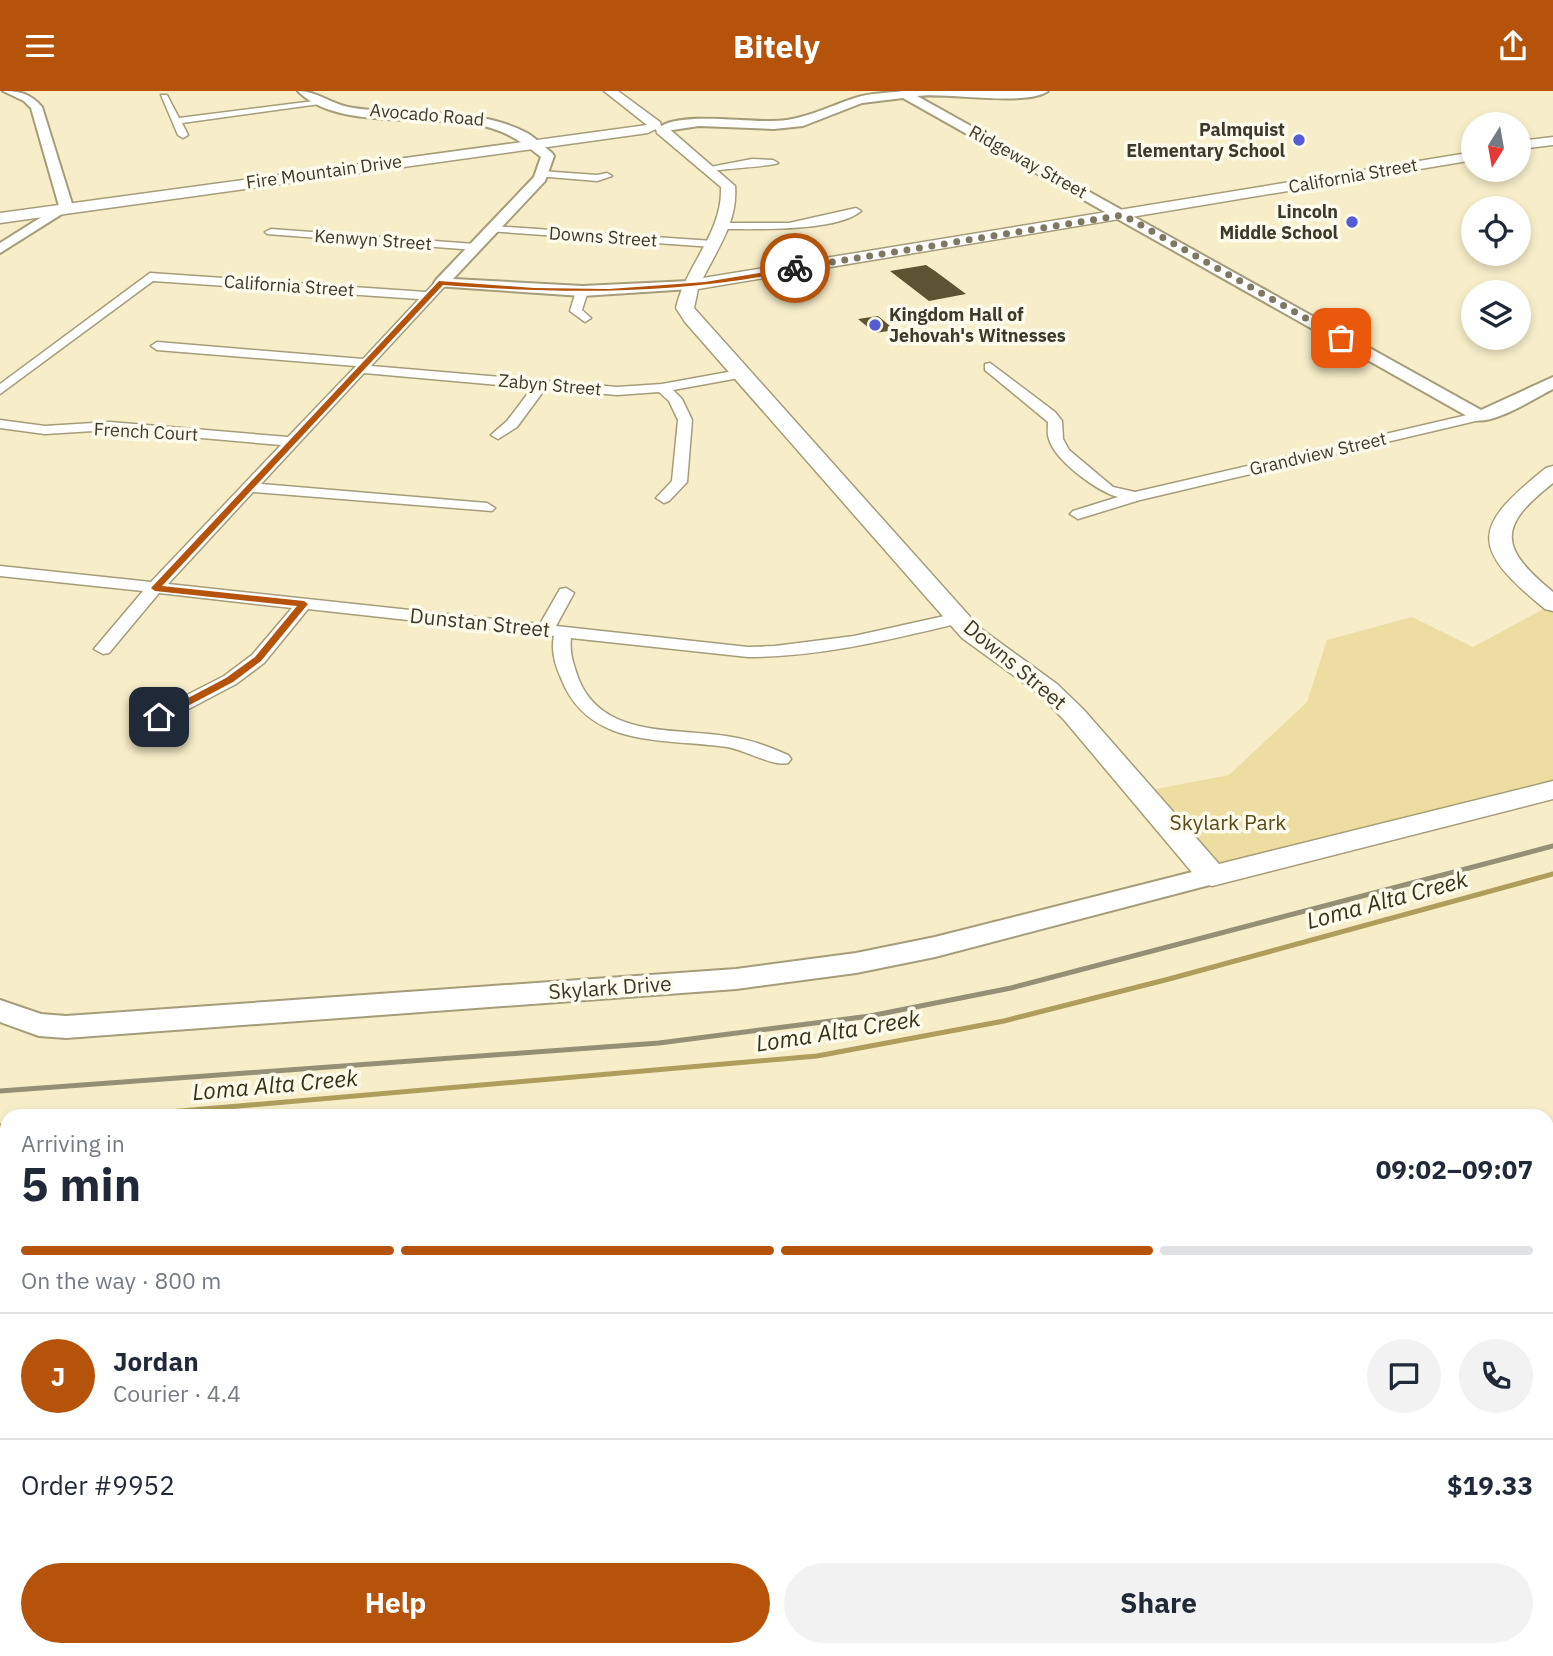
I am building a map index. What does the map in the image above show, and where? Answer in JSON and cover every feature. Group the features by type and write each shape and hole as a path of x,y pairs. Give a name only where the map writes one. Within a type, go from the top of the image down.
{"main road":[{"path":"610,91 710,168 727,186 730,199 717,235 690,285"},
{"name":"Fire Mountain Drive","path":"0,218 658,128"},
{"path":"1531,145 1553,141"},
{"name":"California Street","path":"690,285 1461,158"},
{"name":"Downs Street","path":"690,285 685,308 739,375 971,633 1048,689 1074,715 1212,876"},
{"path":"1553,472 1511,509 1504,519 1500,538 1517,575 1553,604"},
{"path":"1212,876 1553,790"}],"street":[{"path":"0,249 66,207 36,107 27,99 9,91"},
{"name":"Avocado Road","path":"304,91 310,99 352,108 428,111 467,116 519,130 539,143"},
{"name":"Fire Mountain Drive","path":"658,128 709,122 774,125 803,122 830,113 842,105 905,94 946,91 1013,95 1042,91"},
{"name":"Ridgeway Street","path":"905,94 1480,416"},
{"path":"164,97 183,135"},
{"path":"177,121 322,103"},
{"path":"103,649 155,588 541,174 548,156 539,143"},
{"path":"710,168 752,162 772,163"},
{"path":"541,174 597,178 607,176"},
{"name":"Downs Street","path":"492,229 717,235 789,226 848,215 856,211"},
{"name":"Kenwyn Street","path":"271,232 475,247"},
{"name":"California Street","path":"0,390 150,277 429,296"},
{"name":"California Street","path":"442,283 582,291 690,285"},
{"path":"582,291 576,311 585,318"},
{"name":"Zabyn Street","path":"157,346 617,391 662,388 739,375"},
{"path":"990,367 1050,415 1055,421 1056,439 1063,452 1108,490 1136,496"},
{"name":"Grandview Street","path":"1078,514 1136,496 1480,416 1553,382"},
{"path":"498,435 512,424 542,384"},
{"path":"662,388 675,399 685,420 679,482 664,498"},
{"name":"French Court","path":"0,424 45,430 110,426 292,442"},
{"path":"249,487 487,508"},
{"name":"Dunstan Street","path":"0,571 731,651 782,653 818,649 958,618"},
{"path":"566,593 554,632 560,642 570,688 583,706 603,720 640,734 751,746 781,759"},
{"path":"159,717 230,680 258,659 304,604"},
{"name":"Skylark Drive","path":"0,1011 39,1025 66,1027 736,979 856,963 935,947 1212,876"}],"green space":[{"name":"Skylark Park","path":"1553,604 1553,790 1212,877 1140,792 1229,775 1307,702 1327,640 1412,617 1473,647"}],"building":[{"path":"926,265 966,294 929,301 890,271"},
{"name":"Kingdom Hall of Jehovah's Witnesses","path":"878,316 895,330 875,333 858,319"}],"waterway":[{"name":"Loma Alta Creek","path":"204,1109 817,1056 1004,1021 1169,979 1553,874"}],"railway":[{"path":"0,1091 659,1043 870,1016 1011,988 1553,846"}],"way so far":[{"path":"795,268 1123,215 1341,338"}],"place":[{"name":"Palmquist Elementary School","path":"1299,140"},
{"name":"Lincoln Middle School","path":"1352,222"},
{"name":"Kingdom Hall of Jehovah's Witnesses","path":"875,325"}],"route":[{"path":"159,717 230,680 258,659 304,604 155,588 442,283 534,290 609,291 705,284 795,268"}]}
